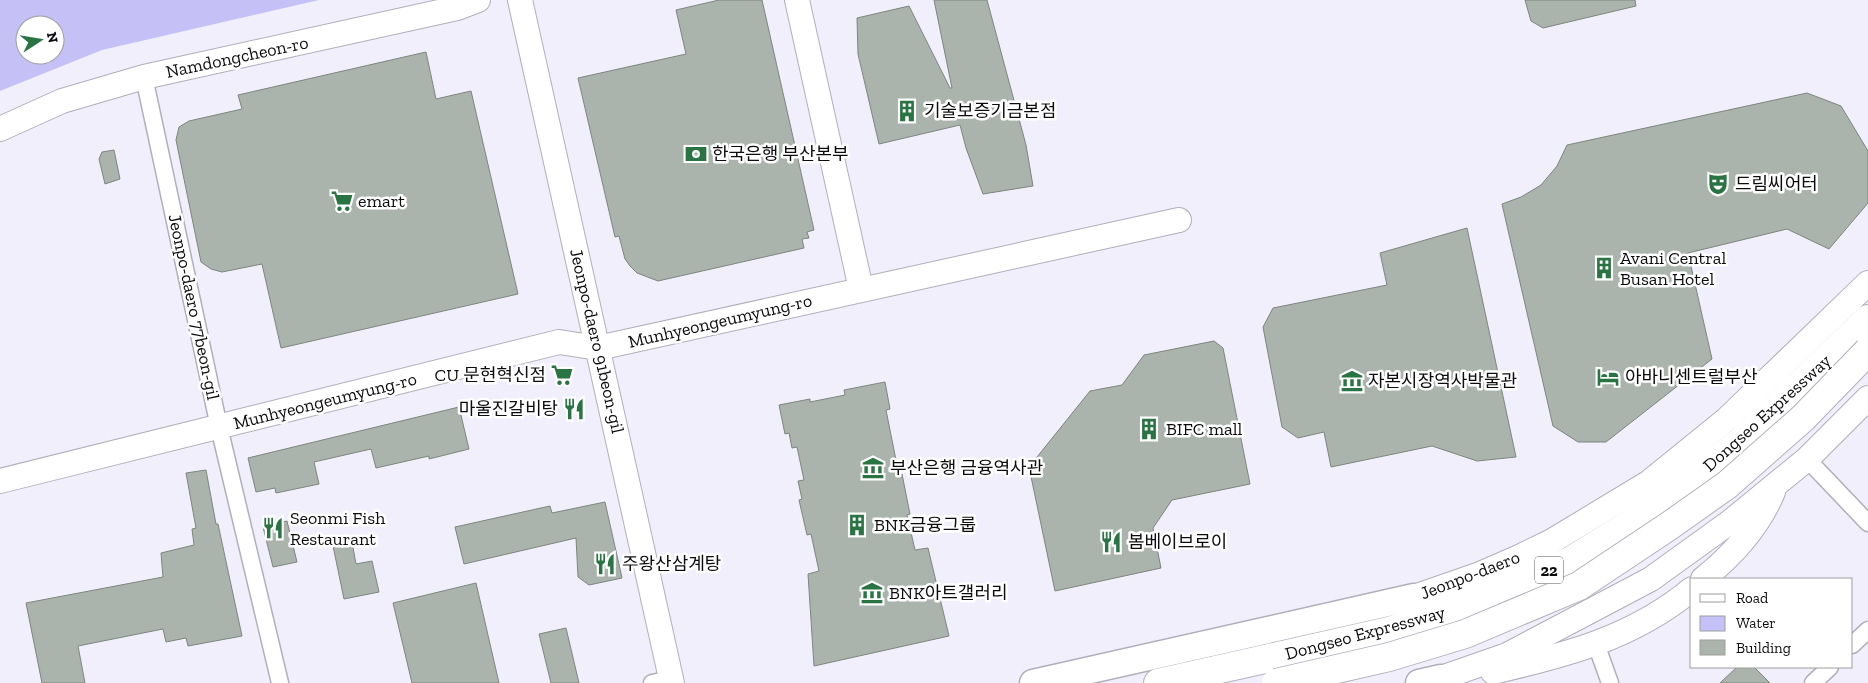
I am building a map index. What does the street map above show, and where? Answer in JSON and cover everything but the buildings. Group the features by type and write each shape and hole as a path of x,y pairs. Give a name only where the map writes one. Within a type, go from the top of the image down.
{"highway":[{"name":"Dongseo Expressway","path":"1158,683 1389,631 1479,601 1572,560 1657,507 1741,442 1864,299"},
{"name":"Dongseo Expressway","path":"1276,683 1389,656 1465,634 1578,586 1727,485 1803,418 1868,351"}],"main road":[{"name":"Namdongcheon-ro","path":"0,129 62,102 144,77 457,8 478,0"},
{"name":"Jeonpo-daero 91beon-gil","path":"520,0 598,348 668,682"},
{"path":"797,0 861,289"},
{"name":"Munhyeongeumyung-ro","path":"0,481 560,342 598,348 1179,220"},
{"name":"Jeonpo-daero","path":"1033,683 1414,597 1480,574 1517,558 1552,541 1648,483 1727,419 1864,299"},
{"path":"1430,680 1507,654 1651,579 1730,522 1776,485 1807,459 1868,398"},
{"path":"1704,578 1743,541 1764,512 1776,485"},
{"path":"1430,680 1489,673 1549,659 1596,644 1654,616 1690,589"}],"street":[{"name":"Jeonpo-daero 77beon-gil","path":"144,77 220,427 280,683"},
{"path":"1807,459 1868,523"},
{"path":"1853,644 1868,630"},
{"path":"1596,644 1610,683"},
{"path":"1813,683 1829,668"}],"water":[{"path":"0,0 319,0 102,50 65,65 65,15 15,15 15,65 65,65 0,91"}],"place":[{"name":"기술보증기금본점","path":"907,111"},
{"name":"한국은행 부산본부","path":"696,154"},
{"name":"드림씨어터","path":"1718,184"},
{"name":"emart","path":"342,201"},
{"name":"Avani Central Busan Hotel","path":"1604,268"},
{"name":"CU 문현혁신점","path":"562,375"},
{"name":"아바니센트럴부산","path":"1608,377"},
{"name":"자본시장역사박물관","path":"1352,381"},
{"name":"마울진갈비탕","path":"574,409"},
{"name":"BIFC mall","path":"1149,429"},
{"name":"부산은행 금융역사관","path":"873,468"},
{"name":"BNK금융그룹","path":"857,525"},
{"name":"Seonmi Fish Restaurant","path":"273,528"},
{"name":"봄베이브로이","path":"1111,542"},
{"name":"주왕산삼계탕","path":"605,564"},
{"name":"BNK아트갤러리","path":"872,593"}]}
